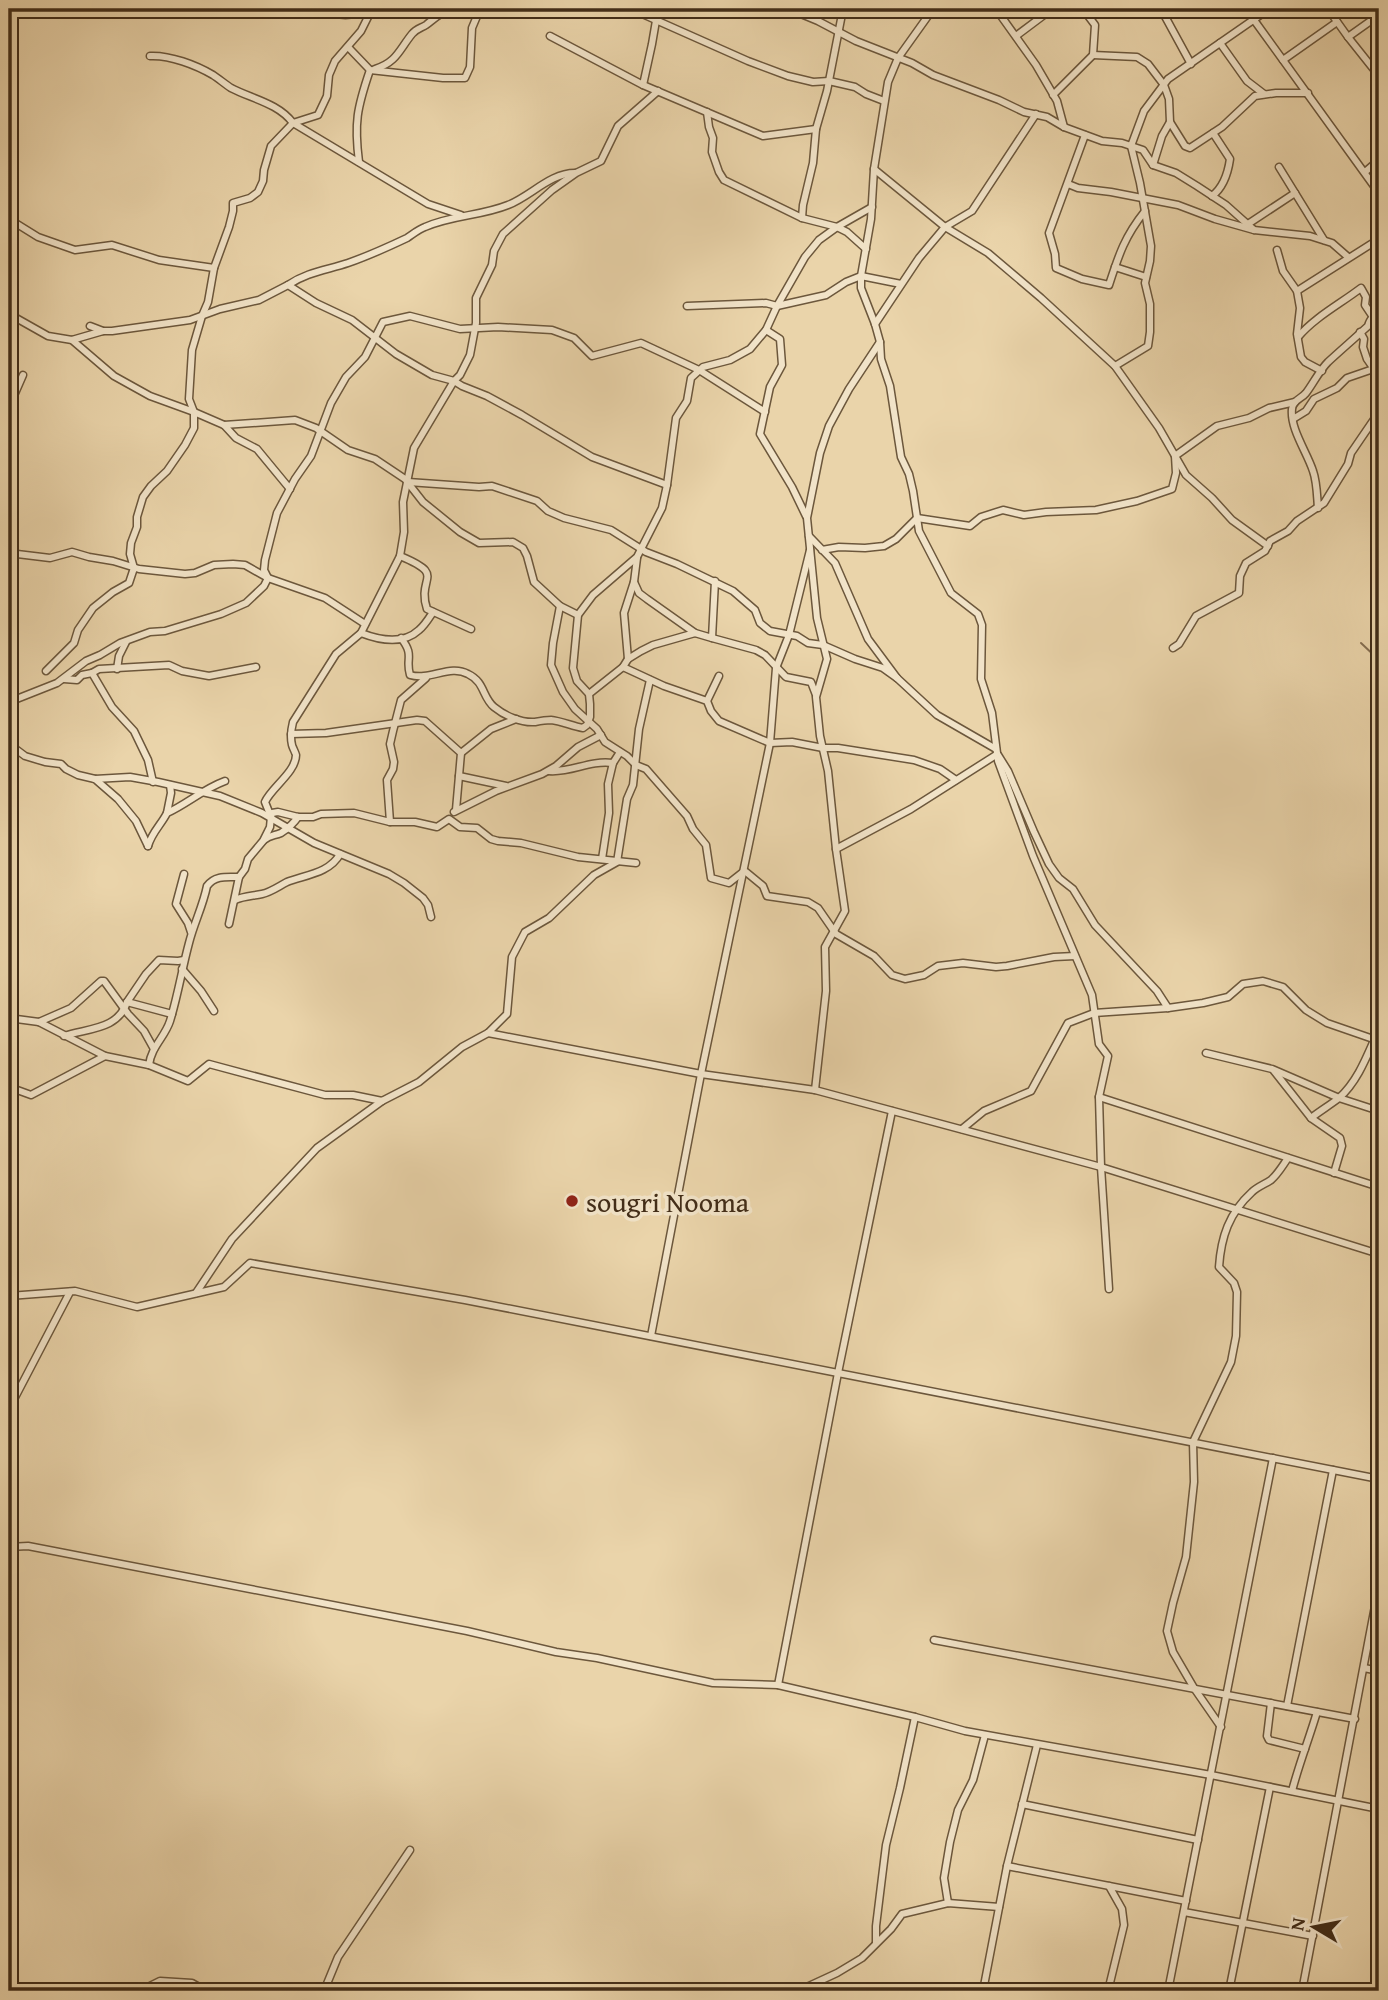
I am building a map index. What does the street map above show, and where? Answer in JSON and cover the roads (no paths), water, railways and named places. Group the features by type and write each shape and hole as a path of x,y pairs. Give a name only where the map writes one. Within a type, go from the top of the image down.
{"street":[{"path":"326,9 335,15 357,14 365,9"},
{"path":"47,671 74,643 78,630 93,608 128,583 134,568 130,554 131,543 144,497 167,471 194,428 194,412 189,399 192,350 229,227 233,203 250,198 258,192 271,146 293,123 318,115 327,96 329,75 335,61 361,31 372,9"},
{"path":"370,70 387,65 414,31 450,9"},
{"path":"348,47 370,70 465,78 470,67 472,28 480,9"},
{"path":"631,9 788,76 813,82 829,80 855,87 884,102"},
{"path":"643,85 658,9"},
{"path":"789,9 933,75 1024,112 1047,117 1064,127 1102,141 1143,150 1153,165 1176,173 1213,196 1254,230"},
{"path":"802,218 813,163 816,130 843,9"},
{"path":"996,9 1036,65 1053,95 1064,127"},
{"path":"1016,36 1052,9"},
{"path":"1053,95 1093,55 1095,25 1083,9"},
{"path":"1161,9 1191,64"},
{"path":"1115,366 1148,346 1150,332 1150,304 1145,283 1151,246 1131,146 1144,110 1168,79 1269,9"},
{"path":"1328,9 1379,76"},
{"path":"929,11 898,58 888,82 874,169 872,207 861,288 880,342 901,457 909,474 919,531 951,593 978,614 982,625 981,679 992,713 996,753 1033,856 1092,995 1099,1044 1108,1056 1099,1097 1109,1289"},
{"path":"1348,37 1379,15"},
{"path":"1254,20 1379,193"},
{"path":"1283,60 1337,22"},
{"path":"550,36 643,85 763,136 816,130"},
{"path":"1220,43 1247,81 1264,94"},
{"path":"1093,55 1137,57 1148,64 1164,85 1169,99 1170,122 1185,146 1190,148 1222,127 1255,96 1308,93"},
{"path":"150,56 169,57 209,73 230,87 266,102 288,116 293,123 428,204 461,215"},
{"path":"359,163 356,133 358,105 370,70"},
{"path":"263,841 270,827 271,817 265,802 296,758 290,734 293,722 336,654 360,634 400,556 404,533 403,502 416,442 470,355 475,329 475,298 492,265 494,251 503,234 547,193 601,160 618,126 658,92"},
{"path":"707,112 713,138 712,152 724,180 802,218 837,227 866,249"},
{"path":"875,324 919,258 945,227 972,211 1036,114"},
{"path":"1153,165 1162,136 1170,122"},
{"path":"1213,133 1230,159 1228,174 1213,196"},
{"path":"1085,135 1049,233 1056,268 1082,279 1109,285 1130,229 1145,211"},
{"path":"1365,172 1379,160"},
{"path":"1279,167 1324,240"},
{"path":"874,169 945,227 988,253 1115,366 1159,428 1186,475 1232,520 1268,546"},
{"path":"9,314 48,336 72,340 103,331 184,321 259,300 300,277 344,264 426,226 461,215 488,212 510,204 562,173 576,173"},
{"path":"1068,184 1178,205 1254,230 1310,236 1332,243 1348,257"},
{"path":"1248,225 1295,192"},
{"path":"390,822 387,780 394,762 390,744 401,700 427,678 450,671 470,674 482,684 492,705 516,719 532,722 553,720 583,728 587,725 589,694 577,681 573,668 578,615 593,595 637,557 662,508 676,418 687,401 691,378 703,367 730,360 750,349 766,330 805,257 819,240 872,207"},
{"path":"9,219 37,237 75,250 112,245 159,260 215,268"},
{"path":"1297,291 1379,239"},
{"path":"1278,250 1283,271 1297,291 1300,308 1297,337 1301,357 1322,371"},
{"path":"1115,267 1146,278"},
{"path":"688,306 746,302 777,306 826,295 861,276 901,285"},
{"path":"288,285 316,303 352,320 396,354 432,375 454,381 487,396 592,457 667,485"},
{"path":"1175,456 1217,426 1249,418 1269,408 1294,402 1305,395 1327,363 1376,316 1365,305 1366,297 1361,288 1310,323 1297,337"},
{"path":"9,702 64,679 86,661 127,641 150,632 165,631 221,614 246,604 264,586 268,578 264,566 277,513 311,456 334,397 346,377 365,357 383,322 410,316 460,329 498,327 552,330 574,338 592,356 641,343 699,370 765,412"},
{"path":"90,326 103,331"},
{"path":"766,330 780,339 782,365 771,387 760,434 807,518"},
{"path":"1360,332 1364,339 1363,347 1367,359 1377,368 1379,389"},
{"path":"72,340 122,382 224,425 236,438 257,449 290,489"},
{"path":"816,697 827,659 817,618 807,518 820,453 829,426 849,389 880,342"},
{"path":"1293,419 1306,411 1314,399 1337,388 1347,378 1377,368"},
{"path":"9,407 23,374"},
{"path":"1294,402 1293,419 1314,475 1318,508"},
{"path":"1173,648 1179,644 1196,616 1239,593 1240,576 1247,563 1265,551 1270,541 1288,531 1297,521 1324,503 1348,464 1351,453 1379,412"},
{"path":"224,425 292,420 310,425 340,446 382,463 408,482 430,508 479,543 513,542 523,548 534,582 560,606 578,615"},
{"path":"917,518 970,526 981,517 1003,510 1024,514 1096,510 1137,501 1172,489 1176,473 1175,456"},
{"path":"408,482 492,486 537,501 548,511 564,518 611,530 641,550 733,591 755,610 760,623 769,631 797,636 883,668 937,715 996,753 1008,771 1049,864 1059,878 1073,889 1095,925 1157,991 1168,1009"},
{"path":"822,550 884,546 896,539 917,518"},
{"path":"808,536 835,564 868,639 897,678"},
{"path":"651,1336 701,1074 770,743 776,668 789,635 810,550"},
{"path":"9,553 50,558 72,552 134,568 185,575 214,565 245,565 268,578 325,598 365,624"},
{"path":"400,556 425,568 428,577 425,602 428,609 471,629"},
{"path":"628,659 624,613 634,582 637,557"},
{"path":"712,638 715,581"},
{"path":"634,582 639,593 695,633 756,650 765,655 786,677 811,682 816,697 831,792 845,911 825,947 826,991 815,1090"},
{"path":"560,606 552,643 551,665 568,701 605,742 636,765 646,769 687,816 693,829 706,845 711,878 729,883 743,872"},
{"path":"360,634 380,640 401,638 419,630 433,612"},
{"path":"589,694 623,667 628,659 653,645 695,633"},
{"path":"401,638 410,650 410,675 427,678"},
{"path":"117,669 119,656 127,641"},
{"path":"64,679 77,680 82,675 99,669 145,668 155,665 169,665 182,671 209,676 256,667"},
{"path":"623,667 707,701"},
{"path":"92,673 112,707 134,731 148,760 153,782"},
{"path":"719,676 707,701 719,721 770,743 792,742 914,760 940,769 956,780"},
{"path":"617,862 650,680"},
{"path":"456,810 461,753 482,734 516,719"},
{"path":"290,734 326,733 417,720 425,721 461,753"},
{"path":"271,817 272,813 278,812 298,817 361,814 390,822 415,822 437,827 456,810 547,771 578,747 601,735"},
{"path":"9,744 25,756 61,764 78,775 95,779 130,777 230,800 271,817 314,843 389,874 423,898 431,917"},
{"path":"603,859 609,813 608,784 613,763 620,752"},
{"path":"836,849 911,809 996,753"},
{"path":"547,771 563,771 585,764 613,763"},
{"path":"458,776 508,787"},
{"path":"95,779 118,799 149,846 153,833 167,813 170,785"},
{"path":"167,813 225,780"},
{"path":"229,924 239,877 245,870 248,859 263,841 269,836 281,833 298,817"},
{"path":"449,819 460,827 477,828 498,841 521,843 578,857 636,863"},
{"path":"235,900 265,893 316,873 337,860 340,854"},
{"path":"196,1293 232,1240 317,1148 382,1101 419,1082 462,1047 488,1033 507,1014 512,957 525,932 549,918 594,875 617,862"},
{"path":"743,872 757,880 767,896 802,900 818,908 834,932 874,956 892,975 905,979 924,975 938,966 963,963 996,967 1075,956"},
{"path":"184,874 176,904 188,923 191,934"},
{"path":"149,1065 154,1049 169,1025 191,934 200,915 209,883 224,876 239,877"},
{"path":"64,1036 107,1026 116,1021 154,964 159,960 184,960"},
{"path":"172,961 201,991 214,1011"},
{"path":"39,1022 71,1008 104,981 126,1006 154,1049"},
{"path":"962,1129 984,1111 1031,1091 1068,1023 1094,1013 1168,1009 1228,997 1243,984 1263,981 1283,987 1306,1010 1327,1023 1377,1040"},
{"path":"126,1006 172,1014"},
{"path":"9,1018 39,1022 106,1056 149,1065 188,1081 209,1064 325,1095 353,1095 382,1101"},
{"path":"1311,1118 1339,1098 1365,1063 1379,1030"},
{"path":"488,1033 701,1074 815,1090 1101,1167 1379,1254"},
{"path":"1206,1053 1272,1069 1339,1098 1379,1111"},
{"path":"9,1087 31,1095 106,1056"},
{"path":"1272,1069 1311,1118 1340,1138 1342,1146 1334,1172"},
{"path":"1099,1097 1379,1187"},
{"path":"778,1685 892,1111"},
{"path":"1221,1727 1173,1652 1167,1631 1186,1557 1194,1482 1193,1442 1231,1362 1234,1350 1237,1292 1234,1283 1219,1267 1220,1247 1236,1209 1254,1190 1273,1178 1288,1158"},
{"path":"9,1296 75,1291 137,1307 224,1287 250,1263 465,1300 1379,1479"},
{"path":"9,1402 11,1405 70,1292"},
{"path":"1168,1991 1273,1458"},
{"path":"1287,1706 1333,1470"},
{"path":"9,1547 28,1546 196,1578 713,1683 778,1685 985,1735 1211,1775 1379,1809"},
{"path":"1302,1991 1379,1585"},
{"path":"934,1640 1355,1719"},
{"path":"1364,1668 1379,1671"},
{"path":"1271,1703 1267,1736 1269,1740 1305,1749"},
{"path":"1293,1791 1298,1766 1317,1712"},
{"path":"876,1943 886,1845 915,1717"},
{"path":"948,1903 944,1878 950,1842 958,1810 973,1780 985,1735"},
{"path":"983,1991 1007,1866 1037,1745"},
{"path":"1229,1991 1270,1787"},
{"path":"1022,1804 1198,1840"},
{"path":"324,1991 338,1957 410,1850"},
{"path":"1007,1866 1186,1901"},
{"path":"1108,1991 1124,1925 1122,1909 1109,1886"},
{"path":"798,1991 862,1958 902,1914 948,1903 999,1907"},
{"path":"1184,1912 1313,1936"},
{"path":"140,1991 160,1981 192,1983 206,1991"}],"waterway":[{"path":"1361,643 1379,660"}],"place":[{"name":"sougri Nooma","path":"572,1201"}]}
